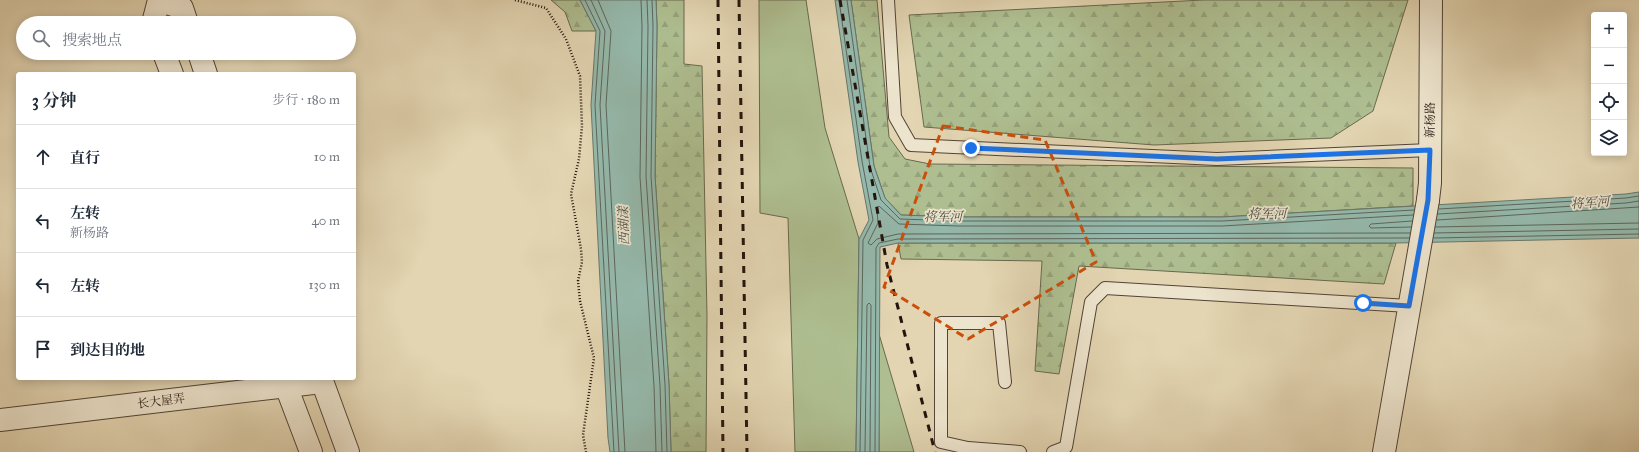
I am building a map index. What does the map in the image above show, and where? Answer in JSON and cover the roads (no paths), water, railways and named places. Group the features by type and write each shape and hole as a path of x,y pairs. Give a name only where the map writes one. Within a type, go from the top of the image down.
{"street":[{"path":"155,16 159,0 182,8 185,16"},
{"name":"新杨路","path":"1384,452 1428,200 1430,150 1431,0"},
{"path":"167,60 171,72"},
{"path":"201,60 205,72"},
{"path":"321,380 348,452"},
{"name":"长大屋弄","path":"0,420 285,382 321,380"},
{"path":"285,382 311,452"}],"lane":[{"path":"888,0 895,117 911,145 1217,159 1430,150"},
{"path":"1053,452 1066,447 1091,302 1105,288 1409,306"},
{"path":"1005,382 999,323 941,323 941,442 968,448 1020,452"}],"water":[{"name":"西湖漾","path":"580,0 656,0 655,176 669,385 671,452 610,452 608,438 591,105 596,31"},
{"name":"将军河","path":"835,0 851,0 874,166 885,198 901,215 958,217 1222,217 1626,194 1639,192 1639,238 1396,243 898,243 880,247 879,452 856,452 859,239 869,220 858,162"}],"railway":[{"path":"718,0 723,452"},
{"path":"739,0 747,452"},
{"path":"840,0 887,265 935,452"}]}
